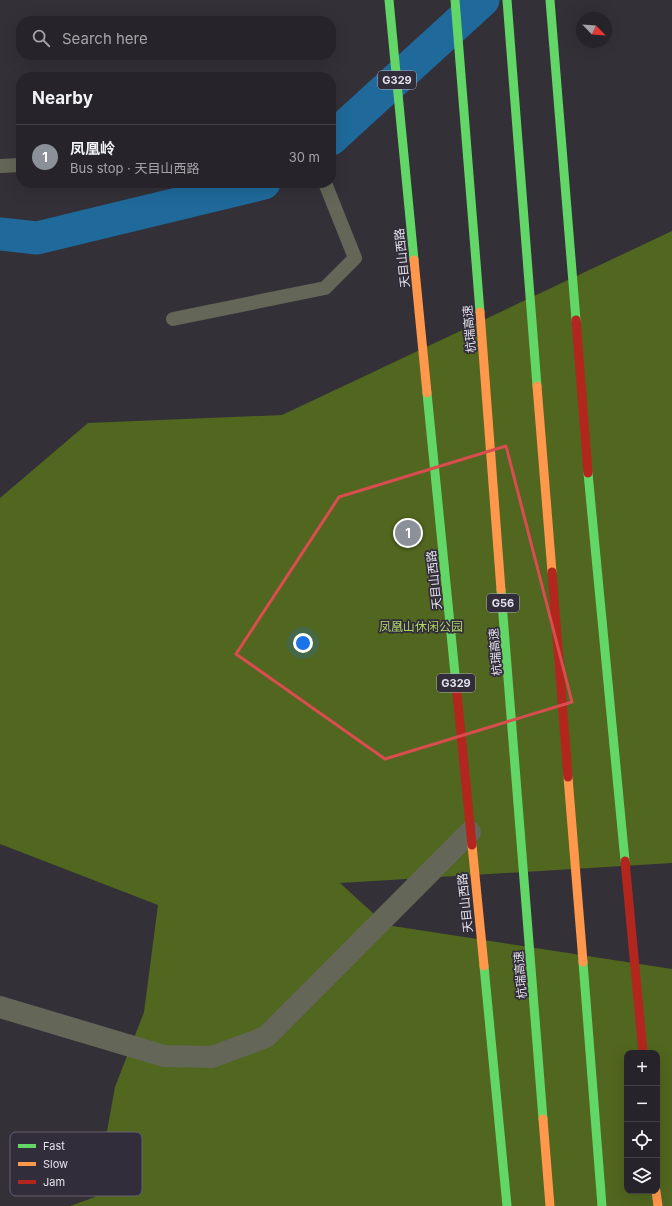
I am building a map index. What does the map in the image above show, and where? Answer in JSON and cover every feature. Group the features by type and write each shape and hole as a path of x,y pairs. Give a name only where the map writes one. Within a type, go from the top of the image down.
{"highway":[{"name":"天目山西路","path":"389,0 507,1206"},
{"name":"杭瑞高速","path":"455,0 550,1206"},
{"path":"507,0 602,1206"},
{"path":"550,0 595,545 643,1050"},
{"path":"656,1194 658,1206"}],"street":[{"path":"0,1007 164,1056 212,1057 266,1037 470,832"}],"lane":[{"path":"0,166 16,165"},
{"path":"173,319 324,288 355,258 327,188"}],"highlighted area":[{"path":"506,446 572,702 385,759 236,654 339,497"}],"green space":[{"name":"凤凰山休闲公园","path":"672,231 672,863 340,883 386,925 672,969 672,1206 70,1206 95,1196 142,1196 142,1132 107,1132 115,1087 144,1012 158,905 0,844 0,498 88,423 282,415"}],"waterway":[{"path":"336,134 483,0"},
{"path":"0,234 37,238 243,188"}],"traffic: fast":[{"path":"389,0 414,260"},
{"path":"455,0 480,312"},
{"path":"507,0 537,386"},
{"path":"550,0 576,320"},
{"path":"427,393 456,684"},
{"path":"588,473 625,861"},
{"path":"501,590 543,1119"},
{"path":"583,962 602,1206"},
{"path":"484,966 507,1206"}],"traffic: slow":[{"path":"414,260 427,393"},
{"path":"480,312 501,590"},
{"path":"537,386 552,572"},
{"path":"568,777 583,962"},
{"path":"472,845 484,966"},
{"path":"543,1119 550,1206"},
{"path":"656,1194 658,1206"}],"traffic: jam":[{"path":"576,320 588,473"},
{"path":"552,572 568,777"},
{"path":"456,684 472,845"},
{"path":"625,861 643,1050"}],"place":[{"name":"凤凰岭","path":"408,533"}]}
